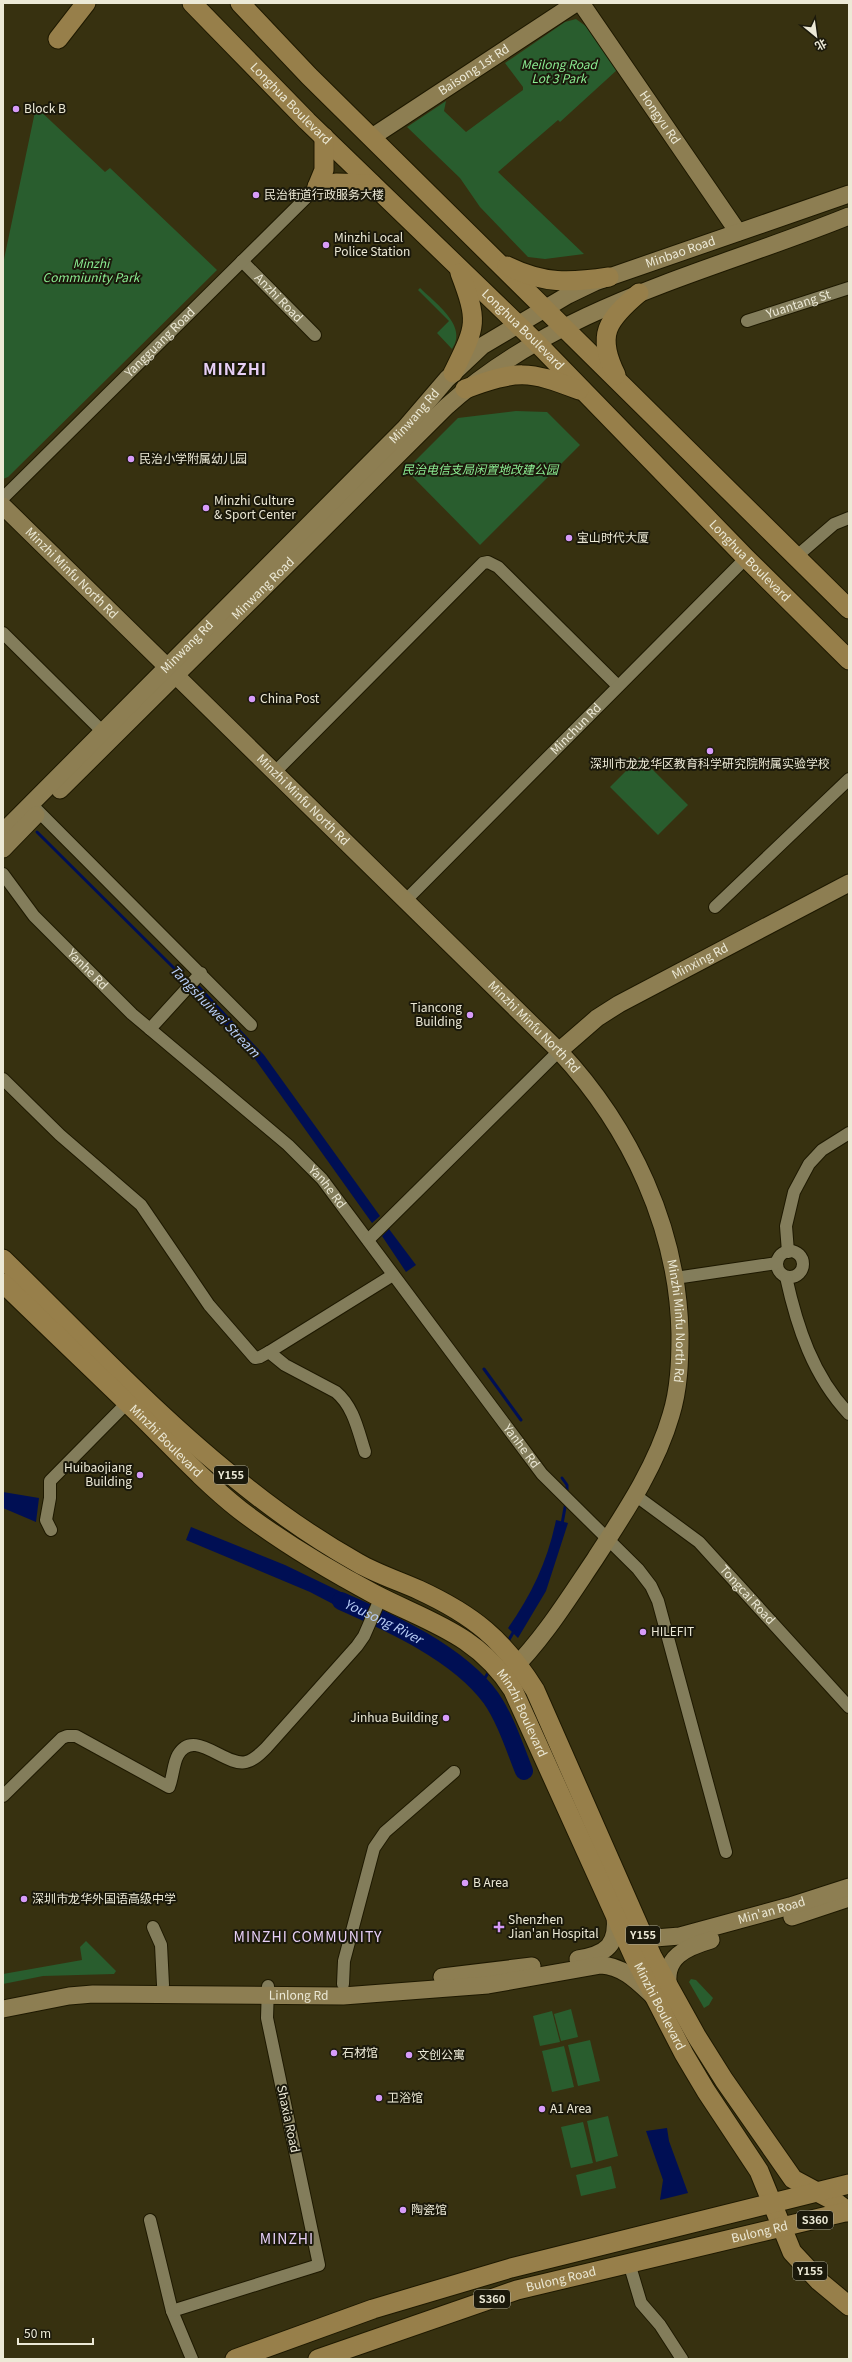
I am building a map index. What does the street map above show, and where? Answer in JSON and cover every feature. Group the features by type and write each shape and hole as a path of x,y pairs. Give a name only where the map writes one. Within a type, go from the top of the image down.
{"main road":[{"path":"58,39 86,3"},
{"name":"Longhua Boulevard","path":"192,3 324,137 537,343 746,558 849,660"},
{"path":"240,3 309,76 620,383 798,556 849,608"},
{"name":"Baisong 1st Rd","path":"372,137 576,3"},
{"name":"Hongyu Rd","path":"581,3 738,232"},
{"path":"317,187 324,170 324,137"},
{"path":"317,187 336,182 372,184"},
{"name":"Minbao Road","path":"518,325 568,295 609,277 849,194"},
{"name":"Minbao Road","path":"537,343 610,304 849,216"},
{"path":"498,262 531,277 552,281 581,281 609,277"},
{"path":"453,373 468,343 474,322 470,298 459,268"},
{"path":"620,383 609,361 606,350 606,337 611,320 617,312 639,293"},
{"path":"453,373 482,346 518,325"},
{"name":"Minwang Road","path":"35,808 171,671 465,389 506,360 537,343"},
{"name":"Minwang Rd","path":"5,836 35,808 102,731 171,671 405,428 453,373"},
{"path":"465,389 506,376 527,373 544,377 583,391"},
{"name":"Minzhi Minfu North Rd","path":"3,506 559,1051 600,1101 630,1148 653,1198 675,1278 679,1304 680,1348 677,1392 671,1416 645,1477 634,1496 608,1539 542,1637 502,1660"},
{"name":"Minxing Rd","path":"559,1051 597,1018 619,1004 849,884"},
{"name":"Minzhi Boulevard","path":"3,1259 161,1412 247,1488 336,1550 360,1564 461,1612 502,1660 535,1690 641,1930 661,1992 706,2091 759,2171 792,2252 819,2281 849,2306"},
{"name":"Minzhi Boulevard","path":"3,1283 126,1403 238,1509 290,1547 379,1603 442,1625 502,1660 615,1915 661,1992 793,2179 834,2201 849,2212"},
{"name":"Min'an Road","path":"694,1939 849,1886"},
{"name":"Min'an Road","path":"694,1939 819,1909 849,1898"},
{"path":"593,1961 611,1944 615,1935 615,1915"},
{"path":"641,1930 650,1937 662,1939 694,1939"},
{"path":"593,1961 623,1971 661,1992 674,1962 694,1939"},
{"name":"Linlong Rd","path":"3,2010 69,1996 93,1994 268,1990 459,1976 593,1961"},
{"name":"Linlong Rd","path":"3,1998 59,1987 163,1985 268,1990 323,1996 476,1987 593,1961"},
{"name":"S360","path":"235,2359 310,2330 419,2295 511,2268 849,2184"},
{"name":"Bulong Rd","path":"670,2254 849,2212"},
{"name":"Bulong Road","path":"318,2359 517,2290 670,2254"}],"street":[{"name":"Yangguang Road","path":"3,498 317,187"},
{"name":"Anzhi Road","path":"242,261 315,335"},
{"name":"Yuantang St","path":"747,321 849,288"},
{"path":"798,556 834,524 849,518"},
{"name":"Minchun Rd","path":"406,900 746,558"},
{"path":"274,773 482,563 488,562 498,567 618,686"},
{"path":"3,633 102,731"},
{"path":"715,907 802,827 849,779"},
{"path":"35,808 198,977 252,1025"},
{"name":"Yanhe Rd","path":"3,874 34,916 150,1029 307,1164 336,1195 370,1238 393,1275 530,1458 557,1490 638,1569 651,1586 658,1601 726,1852"},
{"path":"150,1029 198,977"},
{"path":"370,1238 385,1221 559,1051"},
{"path":"3,1079 60,1135 141,1205 191,1280 252,1356 257,1358 269,1352 393,1275"},
{"path":"788,1252 786,1226 794,1192 809,1164 822,1150 849,1133"},
{"path":"786,1277 796,1276 803,1265 799,1255 788,1252 780,1256 777,1263 778,1270 786,1277 797,1323 809,1353 831,1395 849,1414"},
{"path":"675,1278 777,1263"},
{"path":"269,1352 285,1365 336,1392 343,1398 354,1416 365,1452"},
{"path":"49,1525 50,1481 126,1403"},
{"name":"Tongcai Road","path":"634,1496 654,1508 704,1547 849,1707"},
{"path":"3,1796 51,1748 67,1736 76,1736 169,1787 178,1755 186,1747 203,1747 237,1762 244,1763 253,1759 266,1748 354,1649 370,1624 379,1603"},
{"path":"342,1984 344,1961 374,1848 385,1832 454,1772"},
{"path":"153,1927 161,1945 163,1985"},
{"name":"Shaxia Road","path":"172,2311 319,2265 267,2018 268,1990"},
{"path":"150,2220 172,2311 192,2359"},
{"path":"629,2263 641,2303 664,2330 682,2359"}],"green space":[{"name":"Meilong Road Lot 3 Park","path":"576,19 587,27 617,70 560,122 558,120 498,172 584,254 545,259 528,257 480,207 460,178 407,127 446,101 444,111 466,132 523,90 523,87 505,63 565,22"},
{"name":"Minzhi Commiunity Park","path":"36,107 105,172 110,168 217,270 8,477 3,479 3,264"},
{"path":"420,288 441,307 453,323 456,332 456,340 452,349 437,333 449,321 418,290"},
{"name":"民治电信支局闲置地改建公园","path":"516,411 547,412 580,445 480,545 406,470 458,418"},
{"path":"640,757 688,805 658,835 610,787"},
{"path":"86,1941 116,1971 114,1974 43,1976 3,1984 3,1974 82,1960 80,1947"},
{"path":"691,1979 696,1980 713,1998 709,2005 704,2008 689,1982"},
{"path":"571,2009 578,2037 561,2041 554,2014"},
{"path":"552,2011 560,2042 540,2046 533,2016"},
{"path":"590,2040 600,2081 578,2086 568,2045"},
{"path":"564,2046 574,2087 552,2092 542,2051"},
{"path":"608,2116 618,2156 596,2162 587,2121"},
{"path":"583,2122 593,2163 571,2168 561,2127"},
{"path":"611,2166 616,2188 581,2196 576,2175"}],"water":[{"path":"199,985 264,1055 380,1216 372,1223 247,1048 191,992"},
{"path":"389,1229 416,1265 406,1272 382,1236"},
{"path":"3,1492 39,1498 36,1522 3,1508"},
{"path":"556,1520 568,1523 546,1591 518,1638 508,1628 532,1589 544,1563"},
{"path":"191,1527 285,1565 366,1604 361,1614 354,1615 310,1592 186,1540"},
{"path":"387,1615 444,1647 436,1659 407,1638 380,1624"},
{"path":"460,1658 478,1674 500,1700 486,1706 469,1682 452,1669"},
{"path":"510,1718 529,1768 519,1773 506,1741 497,1725"},
{"path":"667,2128 669,2141 688,2193 660,2200 663,2180 646,2131"}],"waterway":[{"name":"Tangshuiwei Stream","path":"37,832 189,983"},
{"name":"Tangshuiwei Stream","path":"484,1369 521,1420"},
{"name":"Tangshuiwei Stream","path":"562,1478 567,1485 567,1494"},
{"name":"Tangshuiwei Stream","path":"562,1524 566,1502"},
{"name":"Yousong River","path":"341,1601 402,1629 442,1653 461,1667 477,1682 496,1706 509,1733 524,1771"},
{"name":"Tangshuiwei Stream","path":"507,1643 514,1631"},
{"name":"Tangshuiwei Stream","path":"481,1684 490,1670"}],"place":[{"name":"Block B","path":"16,109"},
{"name":"民治街道行政服务大楼","path":"256,195"},
{"name":"Minzhi Local Police Station","path":"326,245"},
{"name":"民治小学附属幼儿园","path":"131,459"},
{"name":"Minzhi Culture & Sport Center","path":"206,508"},
{"name":"宝山时代大厦","path":"569,538"},
{"name":"China Post","path":"252,699"},
{"name":"深圳市龙龙华区教育科学研究院附属实验学校","path":"710,751"},
{"name":"Tiancong Building","path":"470,1015"},
{"name":"Huibaojiang Building","path":"140,1475"},
{"name":"HILEFIT","path":"643,1632"},
{"name":"Jinhua Building","path":"446,1718"},
{"name":"B Area","path":"465,1883"},
{"name":"深圳市龙华外国语高级中学","path":"24,1899"},
{"name":"Shenzhen Jian'an Hospital","path":"499,1927"},
{"name":"石材馆","path":"334,2053"},
{"name":"文创公寓","path":"409,2055"},
{"name":"卫浴馆","path":"379,2098"},
{"name":"A1 Area","path":"542,2109"},
{"name":"陶瓷馆","path":"403,2210"}],"district":[{"name":"MINZHI","path":"235,369"},
{"name":"MINZHI COMMUNITY","path":"308,1937"},
{"name":"MINZHI","path":"287,2239"}]}
